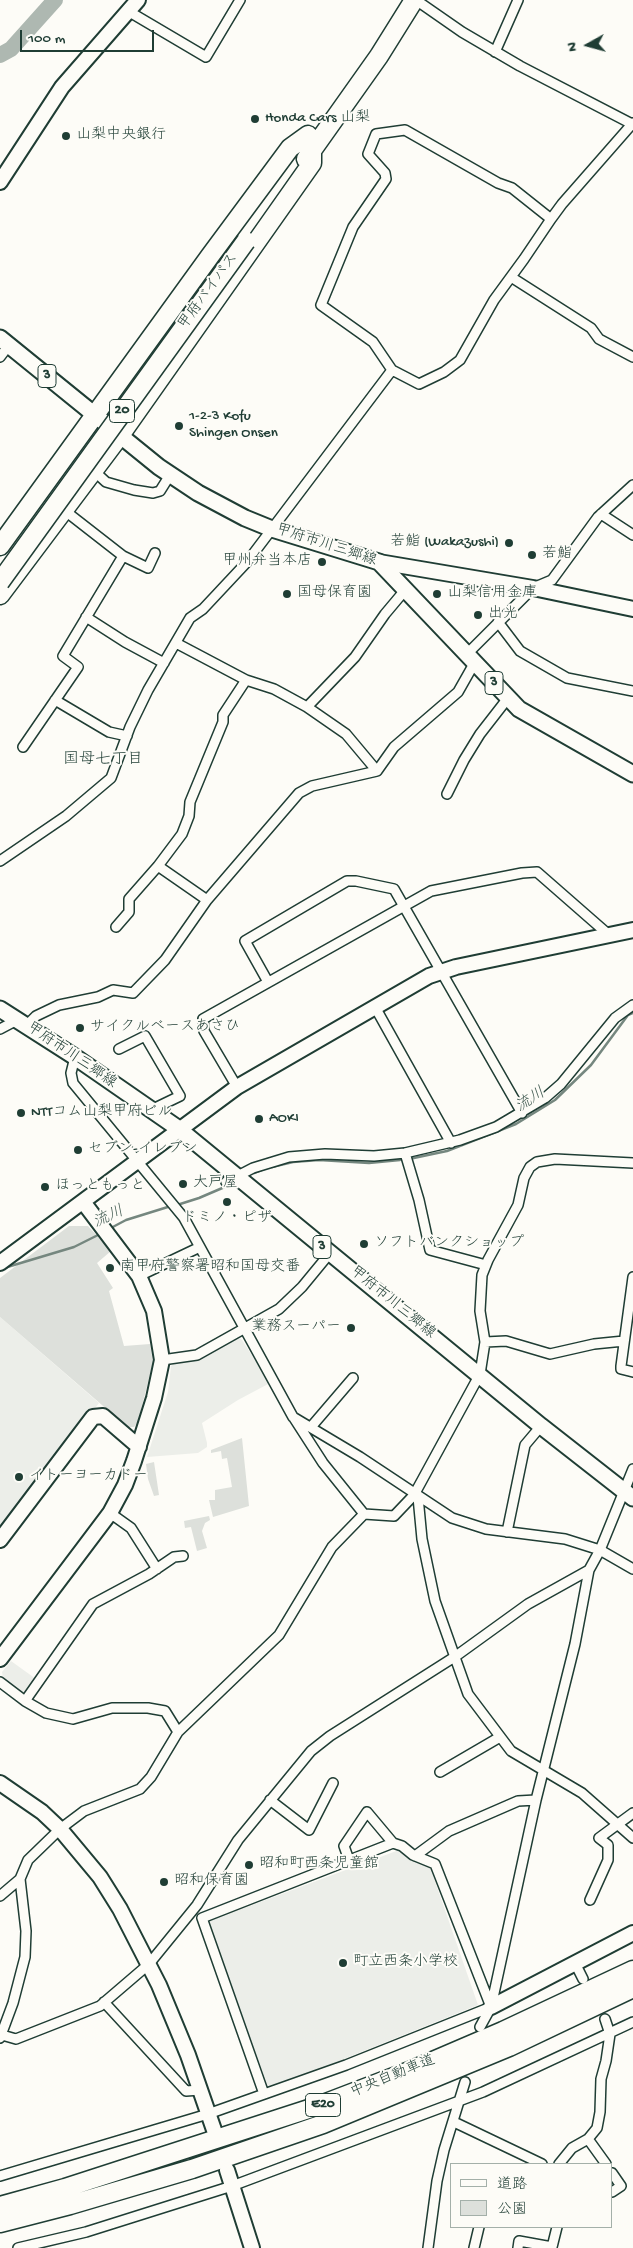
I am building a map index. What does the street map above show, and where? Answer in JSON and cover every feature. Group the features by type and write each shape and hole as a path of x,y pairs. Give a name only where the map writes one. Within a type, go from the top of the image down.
{"highway":[{"name":"甲府バイパス","path":"310,143 400,0"},
{"name":"甲府バイパス","path":"0,562 310,143 379,56 415,0"},
{"path":"0,546 95,413 290,148 310,143 312,163 120,434 0,595"},
{"name":"甲府バイパス","path":"0,582 241,238"},
{"name":"中央自動車道","path":"0,2206 84,2182 318,2106 412,2070 503,2031 633,1970"},
{"name":"中央自動車道","path":"0,2223 70,2205 192,2169 323,2124 510,2047 633,1988"}],"main road":[{"name":"3","path":"3,347 95,413"},
{"name":"甲府市川三郷線","path":"95,413 170,475 237,514 272,529 379,562 519,709 633,774"},
{"name":"甲府市川三郷線","path":"0,1009 75,1057 179,1129 231,1179 330,1253 480,1374 541,1426 629,1495"}],"street":[{"path":"0,182 62,87 138,0"},
{"path":"128,11 206,57 240,0"},
{"path":"415,0 495,52 633,124 562,204 494,300 460,360 444,372 419,384 392,370 373,342 321,306 353,227 386,178 386,173 368,154 376,134 405,130 498,183 512,188 551,219"},
{"path":"495,52 518,0"},
{"path":"510,277 591,328 599,339 633,357"},
{"path":"0,861 66,816 111,778 127,736 148,690 190,618 204,609 247,562 392,370"},
{"path":"92,470 106,482 153,493 160,491 170,475"},
{"path":"0,1030 22,1023 59,1005 98,997 113,990 133,993 165,960 207,900 299,793 312,786 377,771 394,747 458,692 471,658 498,622 532,588 552,580 601,514 633,485"},
{"path":"64,510 123,556 148,568 155,553"},
{"path":"601,514 633,535"},
{"path":"23,747 78,667 63,656 123,556"},
{"path":"379,562 532,588 633,609"},
{"path":"307,707 355,657 385,614 406,589"},
{"path":"86,617 125,642 164,663"},
{"path":"498,622 520,651 566,678 633,691"},
{"path":"176,643 246,680 274,689 307,707 346,734 377,771"},
{"path":"116,927 129,912 128,899 158,866 182,834 189,816 190,802 223,722 222,716 246,680"},
{"path":"447,794 480,734 508,698"},
{"path":"55,700 109,732 127,736"},
{"path":"158,866 207,900"},
{"path":"237,1087 204,1030 203,1019 431,891 532,871 543,876 609,935"},
{"path":"268,982 244,941 346,881 356,881 394,889 522,1113"},
{"path":"0,1263 84,1203 179,1129 237,1087 441,971 633,930"},
{"path":"231,1179 262,1165 289,1157 325,1154 374,1156 405,1153 451,1143 496,1127 545,1098 561,1084 616,1018 633,1005"},
{"path":"375,1007 451,1143"},
{"path":"119,1049 145,1036 180,1096 151,1110"},
{"path":"75,1057 71,1073 73,1083 184,1218 293,1417 323,1463 364,1514 394,1516 416,1496 480,1374 486,1342 480,1303 482,1274 518,1204 524,1178 530,1167 536,1162 555,1160 633,1163"},
{"path":"405,1153 419,1200 430,1250 486,1266"},
{"path":"0,1659 110,1513 125,1485 139,1447 154,1398 162,1360 154,1311 139,1276 84,1203"},
{"path":"139,1276 200,1247"},
{"path":"162,1360 197,1355 279,1309 302,1287 330,1253"},
{"path":"633,1276 620,1366 633,1372"},
{"path":"486,1342 506,1341 550,1354 594,1344 624,1341"},
{"path":"311,1427 353,1378"},
{"path":"0,1540 93,1417 103,1416 139,1447"},
{"path":"293,1417 360,1457 416,1496 452,1518 486,1529 565,1539 600,1550 633,1569"},
{"path":"507,1532 524,1445 541,1426"},
{"path":"480,2027 491,2007 536,1800 575,1644 589,1570 629,1495 633,1469"},
{"path":"416,1496 422,1539 436,1601 468,1694 511,1751 582,1794 633,1838"},
{"path":"110,1513 131,1528 157,1569"},
{"path":"0,1896 20,1879 28,1860 60,1829 84,1811 140,1789 151,1777 178,1732 279,1635 332,1547 364,1514"},
{"path":"25,1701 93,1604 157,1569 174,1557 183,1556"},
{"path":"20,1879 26,1931 25,1957 1,2036 16,2039 100,2006 149,1964 197,1905 238,1840 311,1751 330,1736 456,1656 528,1604 589,1570"},
{"path":"0,1682 25,1701 46,1713 73,1719 112,1708 148,1708 165,1711 178,1732"},
{"path":"440,1772 500,1737"},
{"path":"0,1783 42,1812 60,1829 100,1877 149,1964 174,2019 214,2130"},
{"path":"270,1800 309,1830 333,1783"},
{"path":"415,1856 449,1831 518,1801 536,1800"},
{"path":"349,1860 344,1846 366,1812 393,1843 402,1846 415,1856 435,1864 491,2007"},
{"path":"590,1900 608,1860 608,1845 599,1838 633,1813"},
{"path":"264,2094 202,1918 393,1843"},
{"path":"0,2176 208,2114 346,2066 491,2007 633,1933"},
{"path":"575,1963 583,1979"},
{"path":"104,2002 186,2091 200,2090"},
{"path":"560,2163 572,2148 588,2138 597,2128 600,2112 600,2079 606,2061 610,2034 604,2019"},
{"path":"18,2248 86,2232 232,2186 483,2092 633,2022"},
{"path":"428,2248 437,2182 444,2150 462,2099 465,2082"},
{"path":"454,2122 540,2163"},
{"path":"588,2138 602,2163"},
{"path":"227,2170 252,2248"},
{"path":"613,2175 620,2186 613,2191"},
{"path":"474,2248 479,2228"},
{"path":"518,2248 519,2241 552,2247 556,2228"}],"shaded area":[{"path":"0,1317 99,1403 0,1533"},
{"path":"239,1338 270,1383 238,1400 202,1423 207,1447 198,1453 147,1457 168,1392 171,1366 174,1363 194,1361"},
{"path":"11,1661 36,1679 26,1692 22,1692 3,1678 2,1672"},
{"name":"町立西条小学校","path":"399,1850 407,1858 430,1867 478,2005 269,2089 207,1922"}],"green space":[{"path":"69,1226 88,1226 111,1251 97,1263 113,1288 109,1291 124,1346 150,1344 153,1362 138,1422 134,1427 128,1427 117,1418 0,1317 0,1278"},
{"path":"242,1438 249,1506 213,1517 209,1500 215,1500 215,1490 232,1487 227,1458 222,1459 221,1451 211,1453 211,1450"},
{"path":"154,1462 159,1495 154,1496 148,1479 146,1464"},
{"path":"209,1516 210,1520 205,1523 202,1531 207,1548 197,1551 191,1527 185,1528 184,1521"}],"waterway":[{"path":"0,55 11,49 55,0"},
{"name":"流川","path":"409,1159 447,1151 516,1124 555,1100 591,1065 628,1015 633,1013"},
{"name":"流川","path":"272,1167 293,1162 319,1160 369,1163 400,1160"},
{"name":"流川","path":"254,1173 264,1169"},
{"name":"流川","path":"177,1205 227,1186"},
{"name":"流川","path":"109,1229 126,1220 171,1206"},
{"name":"流川","path":"4,1268 74,1247 102,1233"}],"place":[{"name":"Honda Cars 山梨","path":"255,119"},
{"name":"山梨中央銀行","path":"66,136"},
{"name":"1-2-3 Kofu Shingen Onsen","path":"179,426"},
{"name":"若鮨 (Wakazushi)","path":"509,543"},
{"name":"若鮨","path":"532,555"},
{"name":"甲州弁当本店","path":"322,562"},
{"name":"国母保育園","path":"287,594"},
{"name":"山梨信用金庫","path":"437,594"},
{"name":"出光","path":"478,615"},
{"name":"サイクルベースあさひ","path":"80,1028"},
{"name":"NTTコム山梨甲府ビル","path":"21,1113"},
{"name":"AOKI","path":"259,1119"},
{"name":"セブン-イレブン","path":"78,1150"},
{"name":"大戸屋","path":"183,1184"},
{"name":"ほっともっと","path":"45,1187"},
{"name":"ドミノ・ピザ","path":"227,1202"},
{"name":"ソフトバンクショップ","path":"364,1244"},
{"name":"南甲府警察署昭和国母交番","path":"110,1268"},
{"name":"業務スーパー","path":"351,1328"},
{"name":"イトーヨーカドー","path":"19,1477"},
{"name":"昭和町西条児童館","path":"249,1865"},
{"name":"昭和保育園","path":"164,1882"},
{"name":"町立西条小学校","path":"343,1963"}],"district":[{"name":"国母七丁目","path":"103,761"}]}
